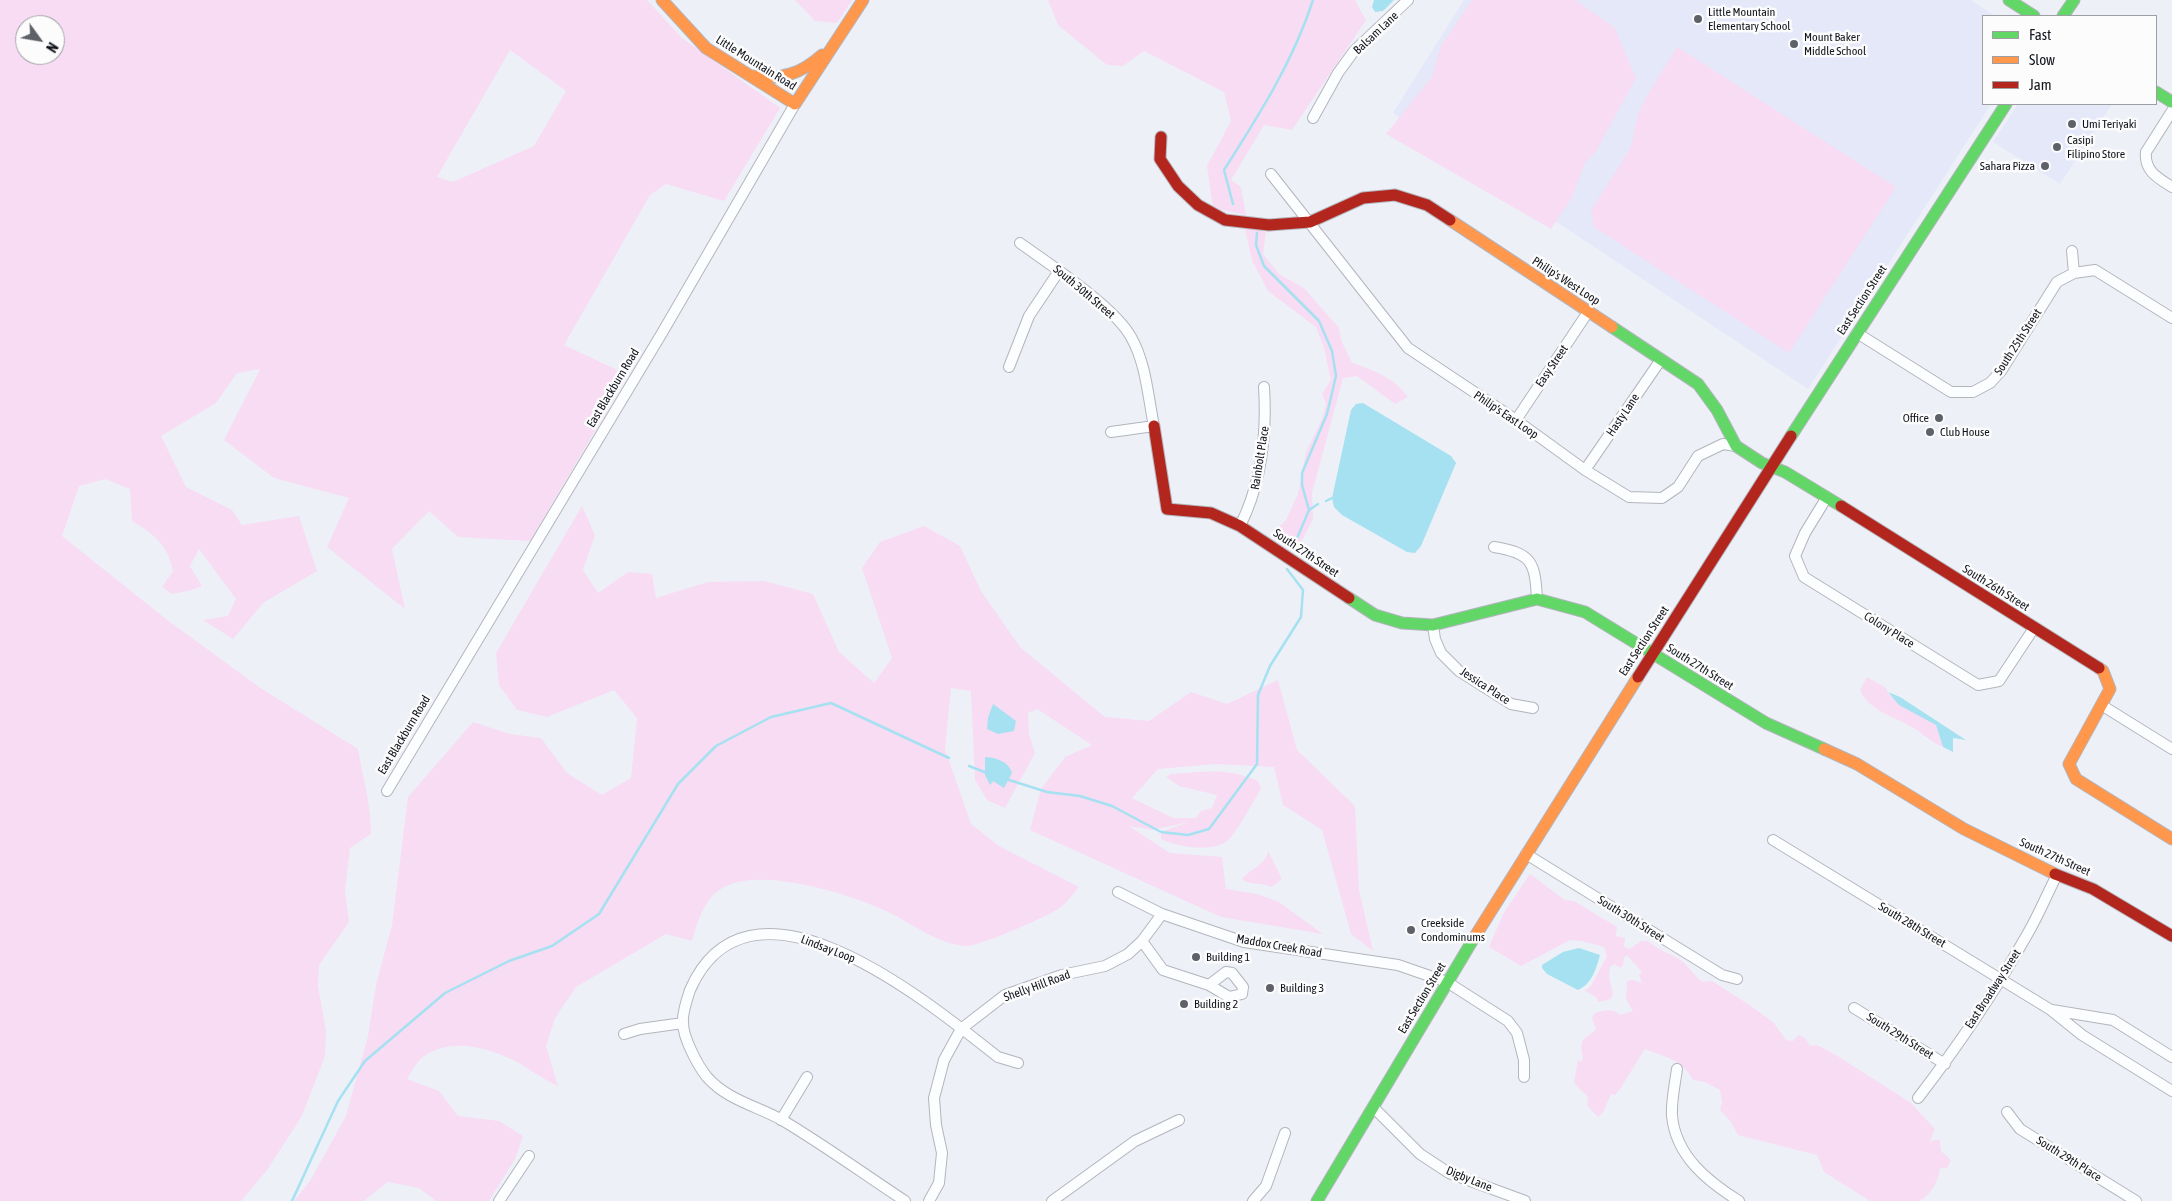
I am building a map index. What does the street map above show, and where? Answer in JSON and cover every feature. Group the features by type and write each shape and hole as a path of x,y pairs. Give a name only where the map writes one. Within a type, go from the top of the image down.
{"street":[{"name":"Little Mountain Road","path":"662,0 706,48 795,104"},
{"name":"East Blackburn Road","path":"387,791 662,333 795,104 863,0"},
{"name":"Balsam Lane","path":"1313,118 1338,72 1354,51 1408,0"},
{"path":"2009,0 2032,15"},
{"path":"2064,15 2074,0"},
{"path":"746,74 778,79 795,75 812,64 836,42"},
{"path":"2157,93 2172,102"},
{"name":"East Section Street","path":"1317,1201 1374,1108 1447,982 1526,854 1771,467 2005,105"},
{"path":"2172,111 2146,152 2145,160 2146,166 2152,173 2172,187"},
{"path":"1161,137 1160,159 1178,186 1198,205 1225,220 1269,225 1310,222"},
{"name":"Philip's East Loop","path":"1271,174 1408,348 1516,420 1586,470 1629,497 1662,498 1678,487 1698,456 1723,444 1736,446"},
{"name":"Philip's West Loop","path":"1310,222 1363,198 1395,195 1427,206 1660,361 1698,384 1717,410 1736,446"},
{"name":"South 30th Street","path":"1020,243 1059,271 1111,314 1131,336 1143,370 1154,426"},
{"path":"2072,252 2074,272 2095,270 2172,318"},
{"path":"1009,367 1029,316 1059,271"},
{"name":"South 25th Street","path":"1857,333 1951,392 1973,392 1990,383 2001,371 2057,282 2074,272"},
{"name":"Easy Street","path":"1516,420 1588,312"},
{"name":"Hasty Lane","path":"1586,470 1660,361"},
{"name":"Rainbolt Place","path":"1240,526 1249,508 1256,485 1266,417 1264,387"},
{"path":"1111,432 1154,426"},
{"name":"South 27th Street","path":"1154,426 1167,509 1211,513 1240,526 1375,615 1402,623 1434,625 1537,599 1586,612 1766,723 1857,764 1964,829 2057,875 2093,888 2172,936"},
{"path":"1736,446 1771,467"},
{"name":"South 26th Street","path":"1771,467 1785,472 2104,671 2110,689 2103,706"},
{"name":"Colony Place","path":"1827,498 1805,533 1795,556 1804,577 1978,685 1999,681 2034,628"},
{"path":"1494,547 1514,550 1528,561 1536,573 1537,599"},
{"name":"Jessica Place","path":"1434,625 1435,639 1441,653 1459,671 1511,704 1533,708"},
{"path":"2172,749 2103,706 2079,740 2069,764 2076,779 2172,839"},
{"name":"South 28th Street","path":"1773,840 2051,1010 2082,1036 2172,1092"},
{"name":"South 30th Street","path":"1526,854 1714,970 1738,979"},
{"name":"East Broadway Street","path":"1918,1098 1945,1064 2000,979 2040,911 2057,875"},
{"name":"Maddox Creek Road","path":"1118,892 1162,914 1244,942 1398,965 1447,982 1508,1021 1517,1033 1524,1060 1524,1077"},
{"name":"Shelly Hill Road","path":"929,1201 939,1183 942,1153 936,1125 934,1098 944,1060 961,1029 1005,995 1062,975 1105,966 1128,954 1142,942 1162,914"},
{"name":"Lindsay Loop","path":"905,1201 781,1120 722,1092 708,1078 695,1059 683,1023 688,997 697,975 725,947 747,938 768,933 797,937 827,946 893,979 998,1057 1018,1062"},
{"path":"1142,942 1163,970 1209,985"},
{"name":"South 29th Street","path":"1854,1008 1945,1064"},
{"name":"South 28th Street","path":"2051,1010 2113,1020 2172,1057"},
{"path":"624,1034 640,1028 683,1023"},
{"path":"1677,1069 1672,1116 1682,1150 1699,1172 1739,1201"},
{"path":"781,1120 807,1077"},
{"name":"Digby Lane","path":"1374,1108 1420,1154 1449,1173 1525,1201"},
{"name":"South 29th Place","path":"2007,1112 2020,1129 2136,1201"},
{"path":"1052,1201 1135,1141 1179,1120"},
{"path":"1253,1201 1266,1186 1284,1133"},
{"path":"499,1201 529,1156"}],"shaded area":[{"path":"0,0 647,0 682,38 780,108 724,201 666,184 650,195 564,345 628,375 530,541 458,537 429,511 392,549 405,609 327,547 349,498 274,478 224,440 260,369 237,373 216,403 161,436 186,487 232,510 242,525 299,516 317,571 263,603 233,639 203,620 228,616 236,599 199,549 190,566 202,586 172,594 162,587 173,571 171,562 159,541 132,521 130,489 105,479 79,486 62,536 166,619 259,687 358,749 368,801 371,834 350,848 345,890 349,922 319,965 318,986 326,1031 325,1056 302,1116 267,1170 241,1201 0,1201","holes":["510,50 566,91 534,146 453,182 437,177"]},
{"path":"795,0 852,0 837,23 815,21"},
{"path":"1048,0 1355,0 1366,20 1292,130 1264,125 1231,180 1241,187 1246,215 1213,208 1207,166 1231,121 1224,92 1144,51 1123,66 1107,65 1058,25"},
{"path":"1464,0 1971,0 1994,15 1982,15 1982,105 1990,105 1808,389 1393,113"},
{"path":"1472,0 1575,0 1614,27 1636,78 1596,151 1585,163 1572,197 1551,229 1386,134 1432,77 1441,46"},
{"path":"1677,47 1896,187 1789,353 1594,227 1591,211 1631,147 1638,114"},
{"path":"2017,105 2111,105 2060,184 1993,142"},
{"path":"1244,225 1266,232 1263,254 1279,274 1304,288 1339,328 1341,340 1352,363 1390,380 1408,397 1395,404 1357,376 1343,378 1312,493 1313,519 1297,550 1273,533 1286,520 1298,494 1306,452 1322,419 1326,404 1322,394 1331,380 1324,348 1316,327 1268,291 1252,260"},
{"path":"582,506 595,535 583,570 598,593 628,572 652,574 656,598 708,582 764,581 813,594 839,652 874,683 892,658 862,568 880,542 924,526 960,546 981,591 1020,647 1105,717 1149,721 1191,692 1227,704 1278,680 1297,750 1355,806 1359,890 1373,951 1351,934 1322,830 1283,805 1274,767 1215,764 1158,769 1132,798 1173,818 1196,818 1201,811 1212,808 1217,795 1179,786 1166,777 1171,774 1226,772 1258,781 1261,789 1238,827 1224,843 1197,848 1161,839 1161,832 1189,822 1152,830 1129,826 1170,853 1222,857 1226,889 1257,894 1279,902 1323,934 1221,917 1030,830 1041,789 1065,757 1092,745 1037,709 1028,713 1029,734 1035,753 1005,808 987,800 975,780 971,691 951,688 945,749 971,824 999,846 1079,887 1061,907 1013,930 967,946 957,945 936,938 888,912 851,897 827,890 777,881 754,880 734,883 718,891 708,901 701,914 692,941 666,934 576,987 555,1018 546,1046 558,1086 515,1061 481,1048 469,1046 445,1047 434,1051 419,1061 407,1079 439,1091 458,1116 499,1121 523,1136 515,1159 489,1201 436,1201 419,1188 388,1182 364,1201 294,1201 310,1181 346,1116 368,1036 376,985 392,925 408,797 473,722 510,734 541,738 567,773 602,795 631,778 637,718 614,690 547,717 517,710 499,685 496,653"},
{"path":"1867,677 1886,688 1889,695 1936,725 1943,747 1914,728 1882,712 1869,703 1860,690"},
{"path":"1268,851 1281,880 1271,887 1242,879 1264,860"},
{"path":"1530,874 1565,900 1574,901 1617,927 1616,936 1625,938 1624,947 1630,949 1641,941 1648,941 1682,961 1702,982 1712,981 1748,1004 1773,1022 1786,1040 1793,1041 1798,1035 1805,1038 1810,1046 1817,1045 1836,1055 1911,1103 1935,1129 1929,1143 1934,1140 1940,1140 1941,1151 1951,1160 1947,1168 1940,1168 1936,1183 1930,1191 1920,1201 1870,1201 1824,1172 1817,1155 1738,1135 1731,1122 1720,1110 1722,1102 1720,1090 1705,1082 1693,1080 1684,1067 1678,1063 1645,1049 1620,1089 1615,1095 1611,1094 1603,1112 1598,1117 1587,1105 1588,1097 1574,1083 1578,1059 1581,1062 1583,1058 1581,1047 1583,1041 1596,1030 1592,1018 1595,1013 1612,1010 1620,1015 1633,1011 1626,999 1627,981 1633,980 1642,983 1639,975 1642,972 1627,955 1620,968 1615,964 1610,967 1609,977 1613,994 1611,999 1598,1002 1596,997 1585,991 1591,986 1607,956 1604,947 1570,940 1521,966 1489,947 1503,914"}],"water":[{"path":"1374,0 1394,0 1383,11 1375,12 1372,7"},
{"path":"1363,403 1451,456 1456,463 1421,546 1415,553 1407,552 1342,515 1334,507 1332,498 1351,410 1356,404"},
{"path":"1888,692 1900,697 1966,740 1953,738 1953,752 1943,747 1936,725 1899,705"},
{"path":"993,704 1016,721 1014,731 998,734 987,729 988,718"},
{"path":"985,757 1002,761 1010,769 1012,773 1004,788 993,781 990,785 985,775"},
{"path":"1579,948 1600,955 1590,980 1578,990 1547,974 1542,968 1542,965 1563,952"}],"waterway":[{"path":"1233,204 1224,170 1285,67 1296,45 1313,0"},
{"path":"1257,233 1256,245 1264,266 1319,321 1332,351 1336,376 1327,414 1302,473 1302,485 1309,510 1295,543"},
{"path":"1326,501 1332,498"},
{"path":"1309,510 1318,504"},
{"path":"1006,779 1047,792 1080,796 1112,806 1161,832 1188,835 1209,829 1257,764 1258,695 1270,666 1301,617 1303,590 1287,569"},
{"path":"292,1201 338,1101 365,1061 445,993 509,961 552,946 599,914 678,784 716,746 771,717 831,703 949,758"},
{"path":"969,766 987,773"}],"traffic: fast":[{"path":"2009,0 2032,15"},
{"path":"2064,15 2074,0"},
{"path":"2157,93 2172,102"},
{"path":"1791,436 2005,105"},
{"path":"1612,327 1698,384 1717,410 1736,446 1762,463 1785,472 1841,506"},
{"path":"1349,598 1375,615 1402,623 1433,625 1537,599 1585,612 1766,723 1824,749"},
{"path":"1317,1201 1474,938"}],"traffic: slow":[{"path":"662,0 706,48 795,104 863,0"},
{"path":"755,76 774,77 791,74 799,71 822,55"},
{"path":"1450,220 1612,327"},
{"path":"2099,668 2103,671 2110,689 2069,764 2076,779 2172,839"},
{"path":"1474,938 1638,677"},
{"path":"1824,749 1857,764 1964,829 2055,874"}],"traffic: jam":[{"path":"1161,137 1160,159 1178,186 1198,205 1225,220 1269,225 1310,222 1363,198 1395,195 1427,205 1450,220"},
{"path":"1154,426 1167,509 1211,513 1240,526 1349,598"},
{"path":"1638,677 1791,436"},
{"path":"1841,506 2099,668"},
{"path":"2055,874 2093,889 2172,936"}],"place":[{"name":"Little Mountain Elementary School","path":"1698,19"},
{"name":"Mount Baker Middle School","path":"1794,44"},
{"name":"Umi Teriyaki","path":"2072,124"},
{"name":"Casipi Filipino Store","path":"2057,147"},
{"name":"Sahara Pizza","path":"2045,166"},
{"name":"Office","path":"1939,418"},
{"name":"Club House","path":"1930,432"},
{"name":"Creekside Condominums","path":"1411,930"},
{"name":"Building 1","path":"1196,957"},
{"name":"Building 3","path":"1270,988"},
{"name":"Building 2","path":"1184,1004"}]}
